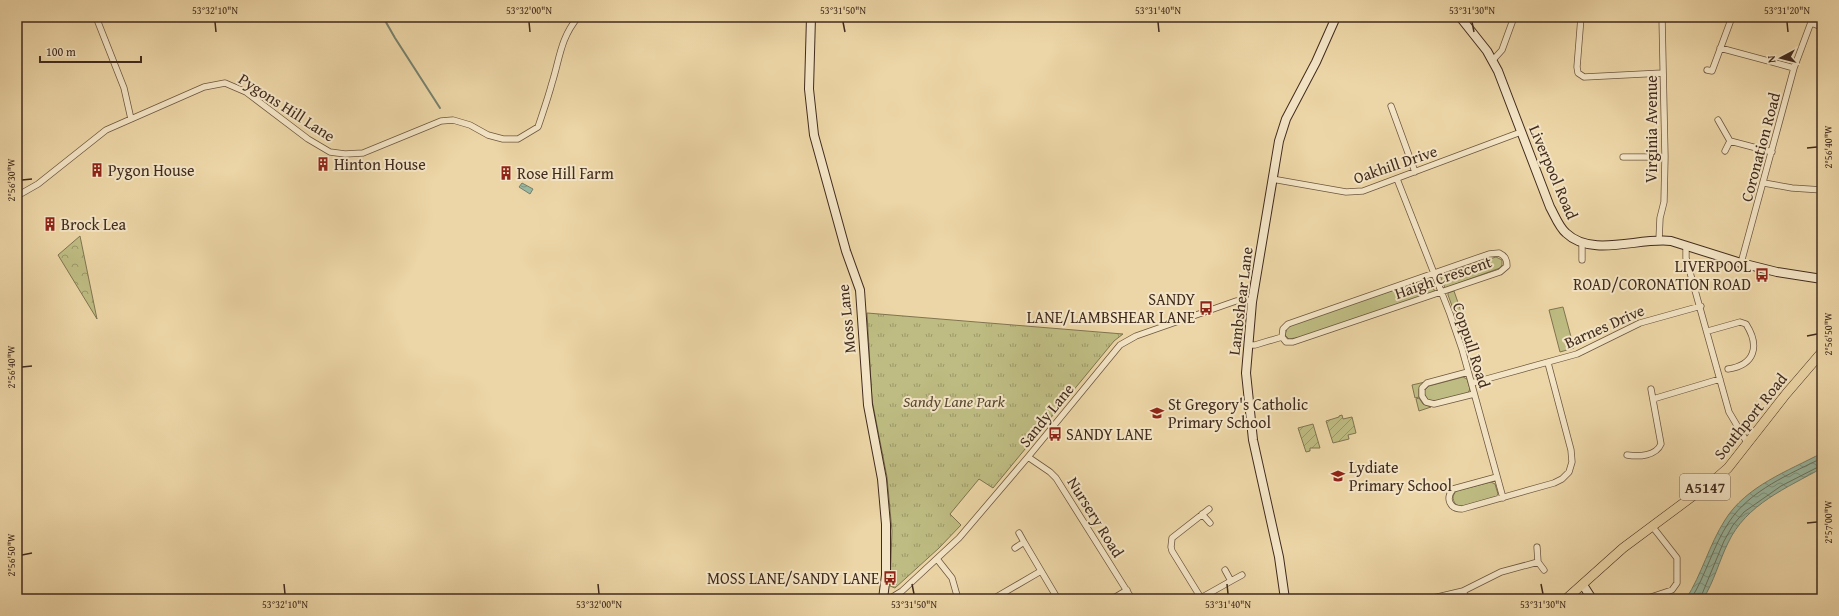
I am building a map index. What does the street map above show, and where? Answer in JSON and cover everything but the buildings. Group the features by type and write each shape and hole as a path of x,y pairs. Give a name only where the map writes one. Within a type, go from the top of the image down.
{"main road":[{"name":"Southport Road","path":"1566,599 1623,548 1721,474 1748,444 1786,394 1822,352"}],"street":[{"path":"96,17 124,88 131,119"},
{"name":"Pygons Hill Lane","path":"17,196 38,184 106,130 204,87 225,83 246,92 297,131 330,152 345,154 363,153 436,123 453,120 470,125 488,135 503,139 518,139 538,127 553,82 560,47 571,25 578,17"},
{"name":"Moss Lane","path":"811,17 809,89 814,135 846,251 860,290 868,405 882,478 884,501 887,558 883,599"},
{"name":"Lambshear Lane","path":"1285,599 1279,557 1252,440 1246,373 1248,345 1253,300 1279,141 1286,119 1316,62 1336,17"},
{"name":"Liverpool Road","path":"1460,17 1493,60 1550,207 1566,233 1582,243 1602,245 1659,240 1686,245 1741,263 1777,272 1822,279"},
{"path":"1493,60 1502,50 1514,17"},
{"path":"1581,17 1577,67 1578,73 1584,77 1663,73"},
{"name":"Virginia Avenue","path":"1659,240 1659,224 1664,202 1665,157 1662,17"},
{"path":"1707,70 1712,71 1732,17"},
{"name":"Coronation Road","path":"1741,263 1764,183 1794,68 1813,17"},
{"path":"1811,23 1822,26"},
{"path":"1720,48 1794,68"},
{"path":"1391,106 1415,172"},
{"path":"1718,120 1730,141 1772,152"},
{"name":"Oakhill Drive","path":"1272,180 1352,193 1368,190 1522,132"},
{"path":"1725,151 1730,141"},
{"path":"1623,157 1665,157"},
{"name":"Coppull Road","path":"1397,179 1450,314 1472,383 1503,498"},
{"path":"1764,183 1792,188 1822,190"},
{"path":"1582,243 1582,260"},
{"path":"1686,245 1686,258 1708,331 1729,412 1748,444"},
{"name":"Haigh Crescent","path":"1499,253 1506,258 1507,266 1500,272 1293,342 1286,342 1282,337 1282,329 1288,324 1434,274 1489,254 1499,253"},
{"name":"Sandy Lane","path":"889,599 902,591 959,538 1028,457 1115,350 1136,336 1236,301 1253,300"},
{"name":"Barnes Drive","path":"1472,383 1548,363 1585,351 1640,323 1701,306"},
{"path":"1708,331 1740,322 1746,324 1749,328 1754,348 1752,356 1736,368 1728,369"},
{"name":"Haigh Crescent","path":"1248,345 1255,345 1282,337"},
{"path":"1497,477 1456,488 1450,494 1449,501 1453,507 1462,509 1503,498 1558,481 1566,476 1571,467 1571,450 1548,363"},
{"path":"1468,372 1427,383 1422,388 1422,396 1426,402 1434,404 1474,394"},
{"path":"1653,399 1720,379"},
{"path":"1627,455 1636,456 1648,454 1659,448 1661,439 1651,389"},
{"name":"Nursery Road","path":"1028,457 1056,478 1132,599"},
{"path":"1209,509 1172,538 1172,551 1200,598 1242,575"},
{"path":"1202,514 1210,523"},
{"path":"1645,599 1672,590 1677,584 1677,558 1652,526"},
{"path":"1019,534 1056,596"},
{"path":"1015,548 1024,542"},
{"path":"1537,547 1538,562 1544,570"},
{"path":"937,558 952,578 958,599"},
{"path":"1429,599 1463,591 1501,572 1538,562"},
{"path":"993,599 1041,570"},
{"path":"1225,570 1231,581"},
{"path":"1583,585 1592,599"},
{"path":"1112,599 1127,590"},
{"path":"1463,591 1467,599"}],"green space":[{"path":"80,236 97,319 58,255"},
{"path":"1496,257 1502,260 1502,265 1500,268 1445,288 1440,275"},
{"path":"1429,278 1435,292 1301,337 1289,339 1285,335 1287,328 1296,323"},
{"path":"1454,291 1465,323 1459,325 1448,295 1448,293"},
{"path":"1563,307 1574,348 1560,352 1549,310"},
{"name":"Sandy Lane Park","path":"867,313 1123,334 1114,341 993,488 979,479 950,514 961,525 939,548 895,588 890,586 892,531 887,477 872,400"},
{"path":"1463,377 1467,379 1470,389 1468,393 1432,402 1426,398 1424,391 1429,386"},
{"path":"1425,382 1419,389 1419,397 1415,398 1412,385"},
{"path":"1419,398 1423,404 1431,407 1419,411 1416,399"},
{"path":"1342,415 1343,419 1352,417 1356,433 1348,435 1349,439 1333,443 1326,421"},
{"path":"1313,424 1320,448 1310,448 1310,451 1306,452 1298,428"},
{"path":"1491,482 1495,484 1498,494 1496,497 1463,506 1457,505 1454,502 1453,496 1456,491"}],"water":[{"path":"522,183 533,189 530,194 519,187"},
{"path":"1822,453 1822,468 1782,490 1756,507 1736,529 1728,543 1703,599 1686,599 1697,580 1714,539 1734,508 1744,498 1769,480"}],"waterway":[{"path":"383,17 440,108"}],"place":[{"name":"Hinton House","path":"323,164"},
{"name":"Pygon House","path":"97,170"},
{"name":"Rose Hill Farm","path":"506,173"},
{"name":"Brock Lea","path":"50,224"},
{"name":"LIVERPOOL ROAD/CORONATION ROAD","path":"1762,275"},
{"name":"SANDY LANE/LAMBSHEAR LANE","path":"1206,308"},
{"name":"St Gregory's Catholic Primary School","path":"1157,413"},
{"name":"SANDY LANE","path":"1055,434"},
{"name":"Lydiate Primary School","path":"1338,476"},
{"name":"MOSS LANE/SANDY LANE","path":"890,578"}]}
